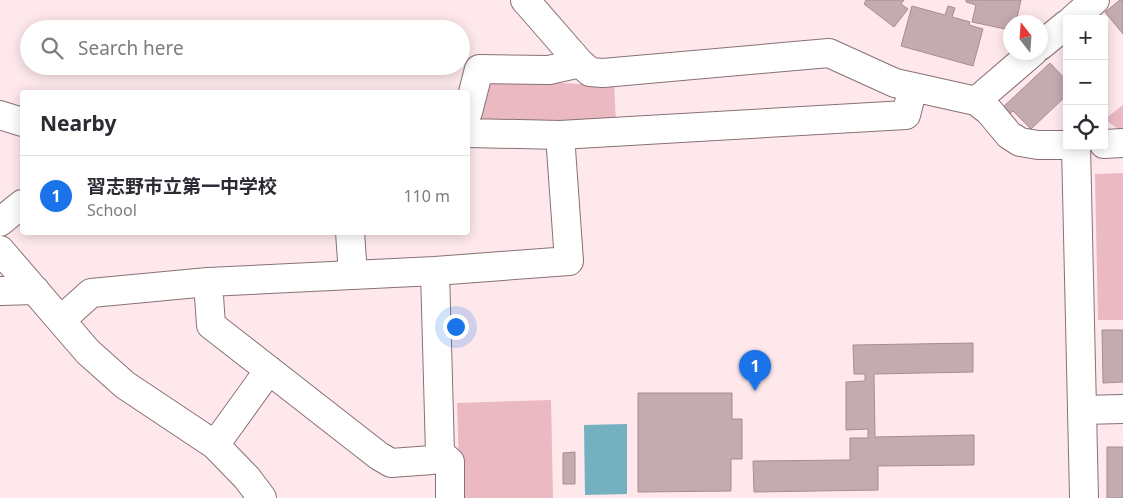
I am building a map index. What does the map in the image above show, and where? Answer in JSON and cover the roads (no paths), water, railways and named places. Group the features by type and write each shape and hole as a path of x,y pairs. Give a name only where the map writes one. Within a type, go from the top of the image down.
{"street":[{"path":"525,0 590,72 602,73 829,52 895,83 976,101 989,111 1009,135 1020,142 1038,145 1063,145"},
{"path":"1078,15 1095,0"},
{"path":"1048,39 1063,27"},
{"path":"976,101 1024,60"},
{"path":"470,105 480,69 550,70 580,63"},
{"path":"470,133 560,135 906,116 910,98"},
{"path":"0,116 20,121"},
{"path":"61,320 91,293 208,282 435,271 569,261 560,135"},
{"path":"1108,144 1123,143"},
{"path":"1076,150 1084,498"},
{"path":"0,222 20,206"},
{"path":"350,235 353,275"},
{"path":"0,250 88,352 125,385 215,445 241,471 262,498"},
{"path":"435,271 440,453 450,462 450,498"},
{"path":"208,282 211,326 379,456 390,463 432,460 440,453"},
{"path":"0,291 35,290"},
{"path":"215,445 268,370"},
{"path":"1082,410 1123,409"}],"water":[{"path":"627,424 627,494 585,495 584,425"}],"place":[{"name":"習志野市立第一中学校","path":"755,391"}]}
